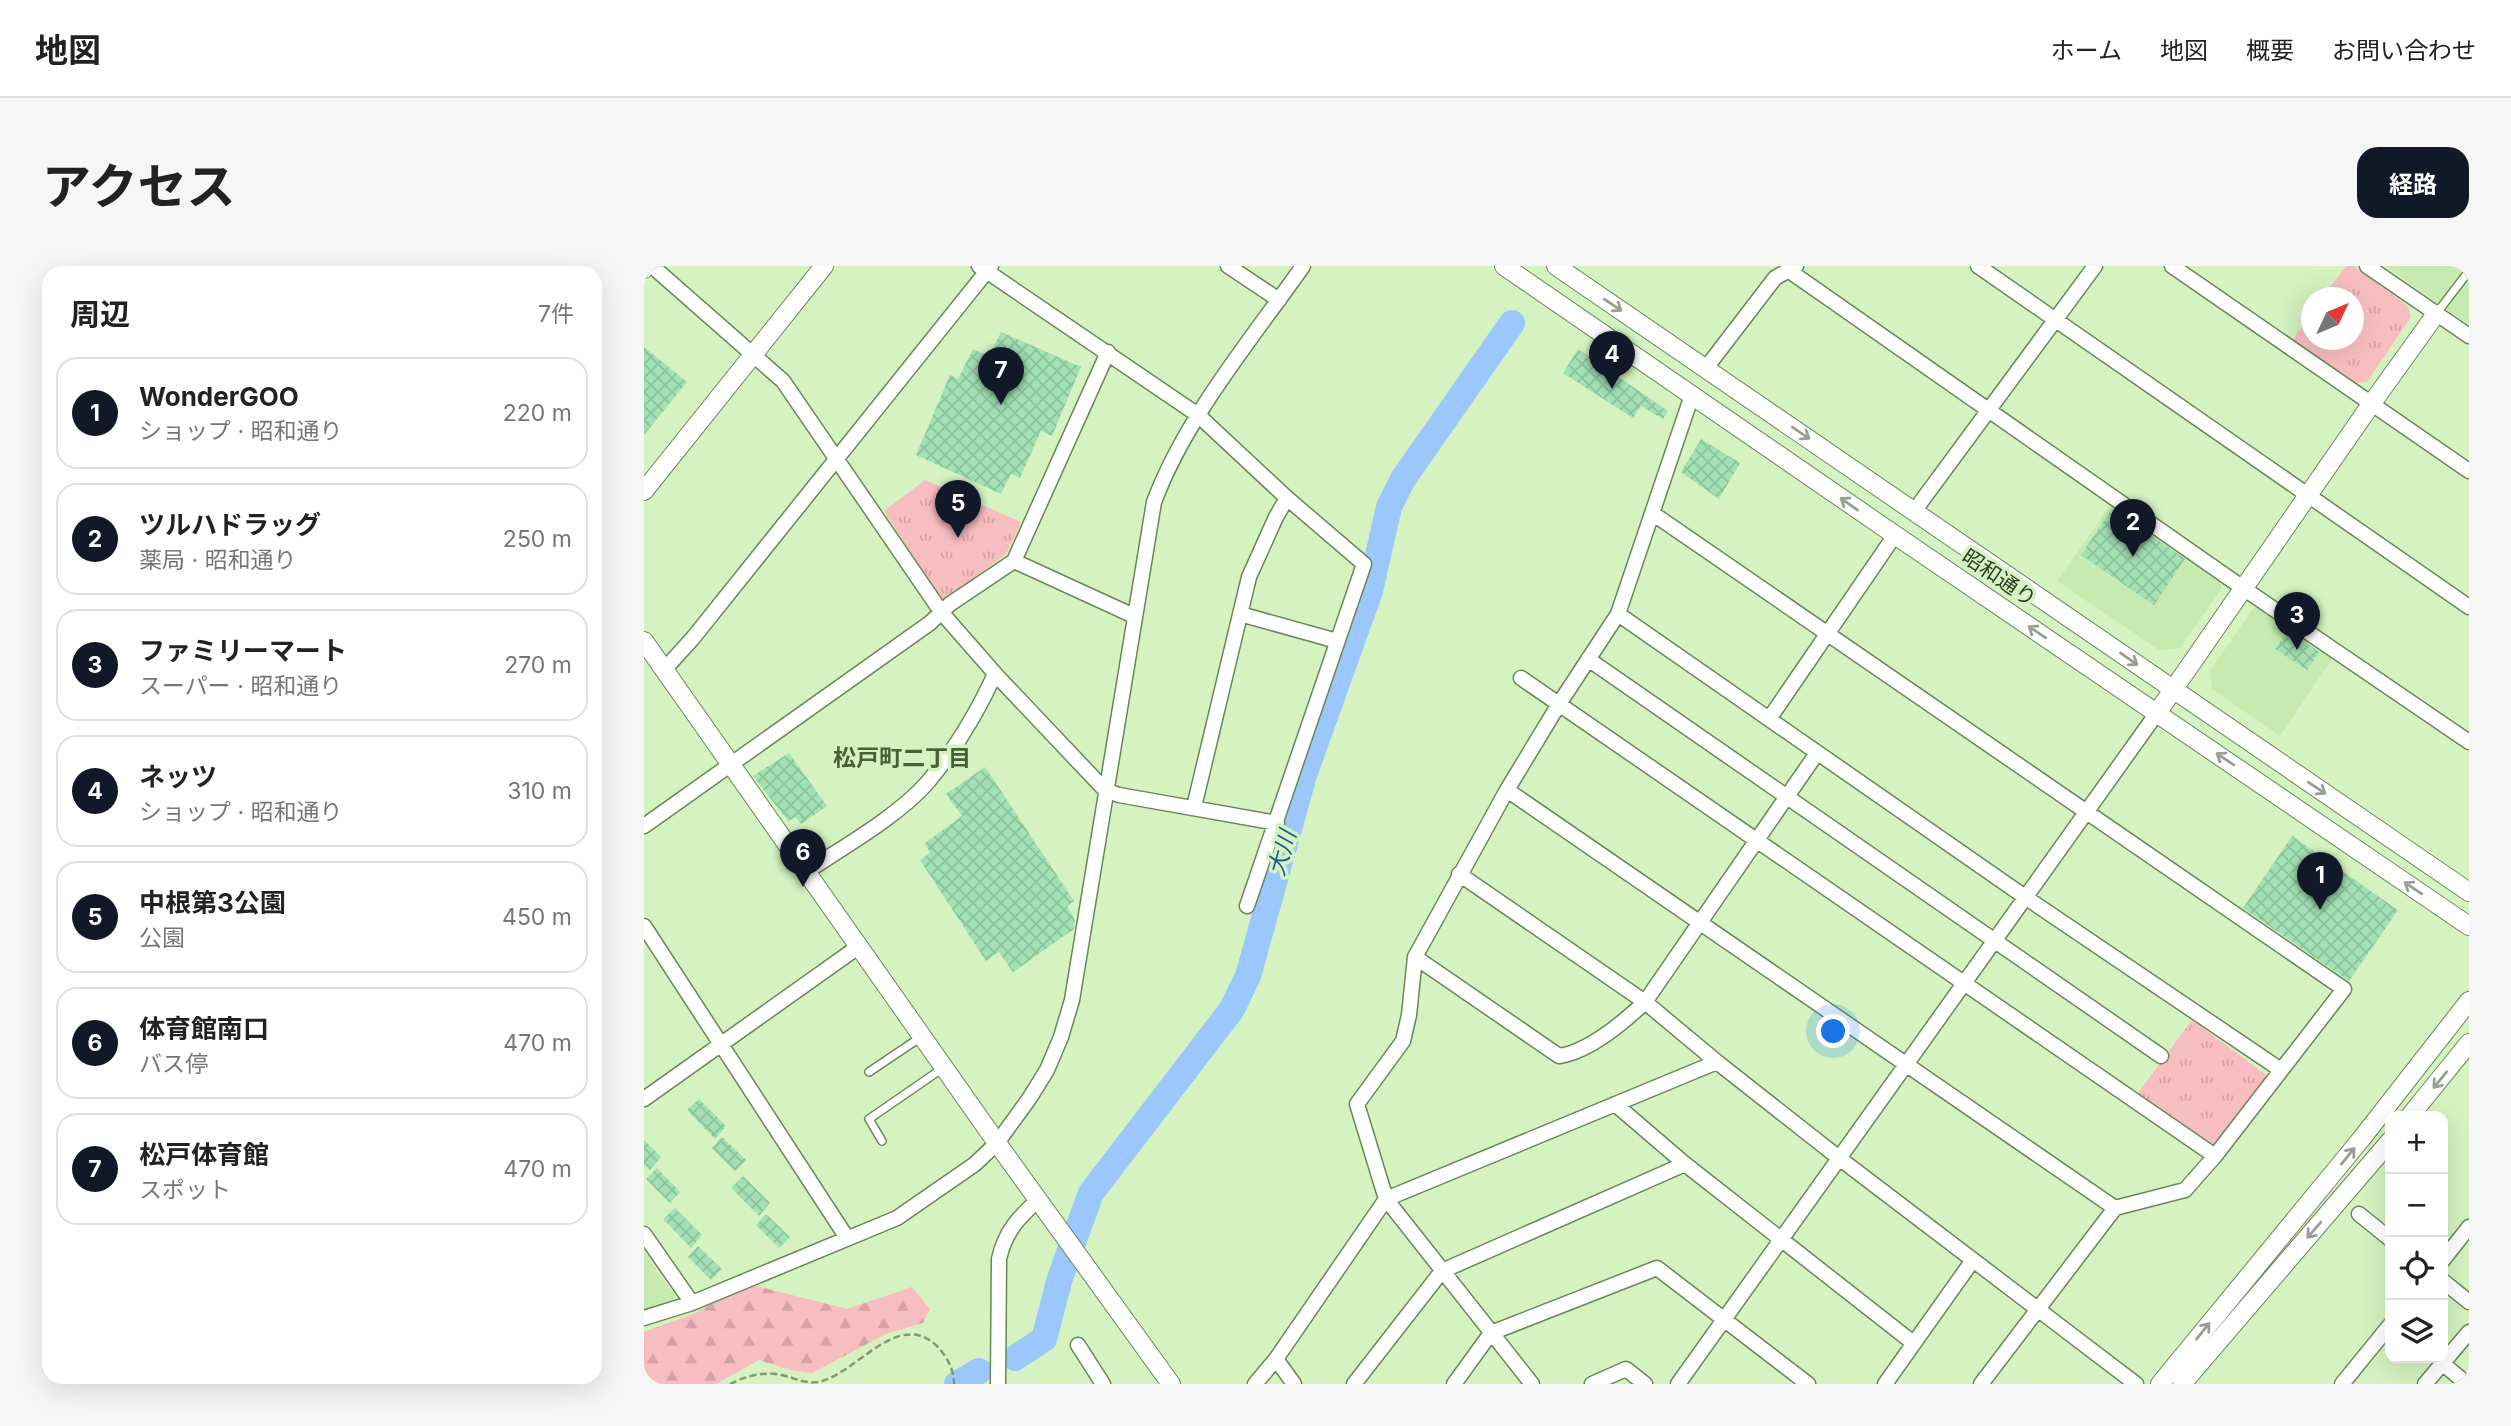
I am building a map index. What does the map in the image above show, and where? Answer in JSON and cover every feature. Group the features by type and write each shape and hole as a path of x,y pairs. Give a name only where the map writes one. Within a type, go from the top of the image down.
{"street":[{"path":"652,266 783,381 942,613 995,674 1105,790 1119,795 1276,823"},
{"path":"644,491 824,266"},
{"path":"1228,266 1279,300"},
{"path":"644,1318 692,1303 897,1218 975,1164 998,1143 1047,1070 1062,1037 1072,1000 1154,502 1177,450 1198,415 1303,266"},
{"name":"昭和通り","path":"1504,266 1895,536 2469,926"},
{"name":"昭和通り","path":"1556,266 2469,891"},
{"path":"1978,266 2469,607"},
{"path":"1915,510 2095,266"},
{"path":"2172,266 2469,471"},
{"path":"2367,266 2469,336"},
{"path":"664,670 701,628 986,268 1198,415 1364,565 1247,906"},
{"path":"1706,368 1775,278 1792,268 2243,588 2469,742"},
{"path":"1678,1384 2157,713 2437,314"},
{"path":"644,826 942,613 950,604 1014,561 1108,352"},
{"path":"1532,1384 1386,1199 1357,1104 1403,1041 1409,1016 1415,957 1507,790 1618,614 1692,395"},
{"path":"1194,807 1249,578 1287,498"},
{"path":"1652,513 2344,989 2215,1157 2185,1189 2115,1208 1981,1384"},
{"path":"1769,719 1895,536"},
{"path":"1014,561 1134,617"},
{"path":"1240,614 1336,641"},
{"path":"1618,614 2025,897 2281,1070"},
{"path":"644,641 858,947 1171,1384"},
{"path":"1588,659 2161,1056"},
{"path":"806,872 889,815 926,784 975,717 995,674"},
{"path":"1521,678 2215,1157"},
{"path":"1415,957 1559,1056 1574,1054 1627,1019 1645,1002 1817,752"},
{"path":"1507,790 2115,1208"},
{"path":"1460,874 1645,1002 1839,1158 2136,1384"},
{"path":"644,926 847,1238"},
{"path":"644,1099 858,947"},
{"path":"2160,1384 2362,1138 2469,1001"},
{"path":"2414,1111 2469,1043"},
{"path":"1255,1384 1276,1359 1386,1199 1717,1062"},
{"path":"1615,1104 1685,1164 1912,1342"},
{"path":"2182,1384 2385,1147"},
{"path":"1354,1384 1442,1271 1685,1164"},
{"path":"998,1384 999,1259 1010,1227 1038,1199"},
{"path":"2358,1214 2387,1237"},
{"path":"2448,1254 2469,1227"},
{"path":"644,1234 692,1303"},
{"path":"1885,1384 1912,1342 1973,1260"},
{"path":"1454,1384 1491,1333 1657,1268 1808,1384"},
{"path":"2448,1285 2469,1303"},
{"path":"2342,1384 2385,1331"},
{"path":"2448,1356 2469,1332"},
{"path":"1078,1345 1103,1384"},
{"path":"1276,1359 1294,1384"},
{"path":"2425,1384 2442,1363 2467,1384"},
{"path":"1592,1384 1626,1369 1645,1384"}],"lane":[{"path":"2437,314 2469,271"},
{"path":"869,1072 922,1036"},
{"path":"882,1141 869,1119 944,1068"}],"path":[{"path":"730,1384 742,1378 766,1373 782,1375 804,1383 821,1381 891,1339 914,1335 927,1337 939,1348 949,1361 954,1384"}],"shaded area":[{"path":"2386,266 2469,266 2469,324 2452,313"},
{"path":"2112,503 2217,576 2222,588 2180,648 2159,650 2057,581"},
{"path":"2255,606 2332,659 2280,736 2212,689 2210,671"},
{"path":"644,1252 675,1296 671,1304 644,1310"}],"green space":[{"path":"2346,266 2354,266 2408,306 2411,317 2367,382 2355,383 2306,350 2364,350 2364,287 2330,287"},
{"path":"2301,328 2301,347 2292,341"},
{"path":"925,480 1021,522 1006,554 942,601 884,511"},
{"path":"2192,1020 2269,1077 2216,1146 2138,1093"},
{"path":"748,1284 847,1309 912,1287 930,1309 923,1323 886,1334 812,1373 759,1360 716,1384 644,1384 644,1332 695,1313"}],"building":[{"path":"1001,332 1081,367 1052,436 1041,431 1020,478 1011,474 1001,494 916,455 950,375 958,379 973,349 989,356"},
{"path":"644,347 687,382 644,435"},
{"path":"1578,349 1668,411 1663,419 1641,406 1633,418 1563,373"},
{"path":"1701,439 1740,463 1719,499 1681,472"},
{"path":"2112,509 2185,559 2154,605 2081,555"},
{"path":"2288,630 2319,652 2307,670 2275,649"},
{"path":"789,753 827,806 801,824 796,817 788,821 753,776"},
{"path":"985,767 1074,901 1067,906 1075,920 1074,929 1013,972 999,952 986,961 920,860 930,853 925,843 962,816 946,794"},
{"path":"2292,836 2398,910 2349,981 2243,908"},
{"path":"699,1099 726,1126 715,1139 687,1110"},
{"path":"722,1137 746,1160 735,1171 712,1148"},
{"path":"644,1140 661,1157 650,1170 644,1164"},
{"path":"657,1168 680,1192 670,1203 646,1179"},
{"path":"743,1176 770,1203 759,1216 731,1188"},
{"path":"675,1208 702,1235 691,1248 663,1219"},
{"path":"766,1214 790,1237 779,1248 756,1225"},
{"path":"698,1246 722,1269 711,1280 688,1257"}],"waterway":[{"name":"大川","path":"1015,1358 1044,1339 1060,1278 1091,1193 1232,1009 1248,976 1304,775 1370,591 1389,507 1403,479 1512,323"},
{"name":"大川","path":"957,1384 979,1371"}],"place":[{"name":"ネッツ","path":"1612,389"},
{"name":"松戸体育館","path":"1001,405"},
{"name":"中根第3公園","path":"958,538"},
{"name":"ツルハドラッグ","path":"2133,557"},
{"name":"ファミリーマート","path":"2297,650"},
{"name":"体育館南口","path":"803,887"},
{"name":"WonderGOO","path":"2320,910"}],"district":[{"name":"松戸町二丁目","path":"902,758"}]}
